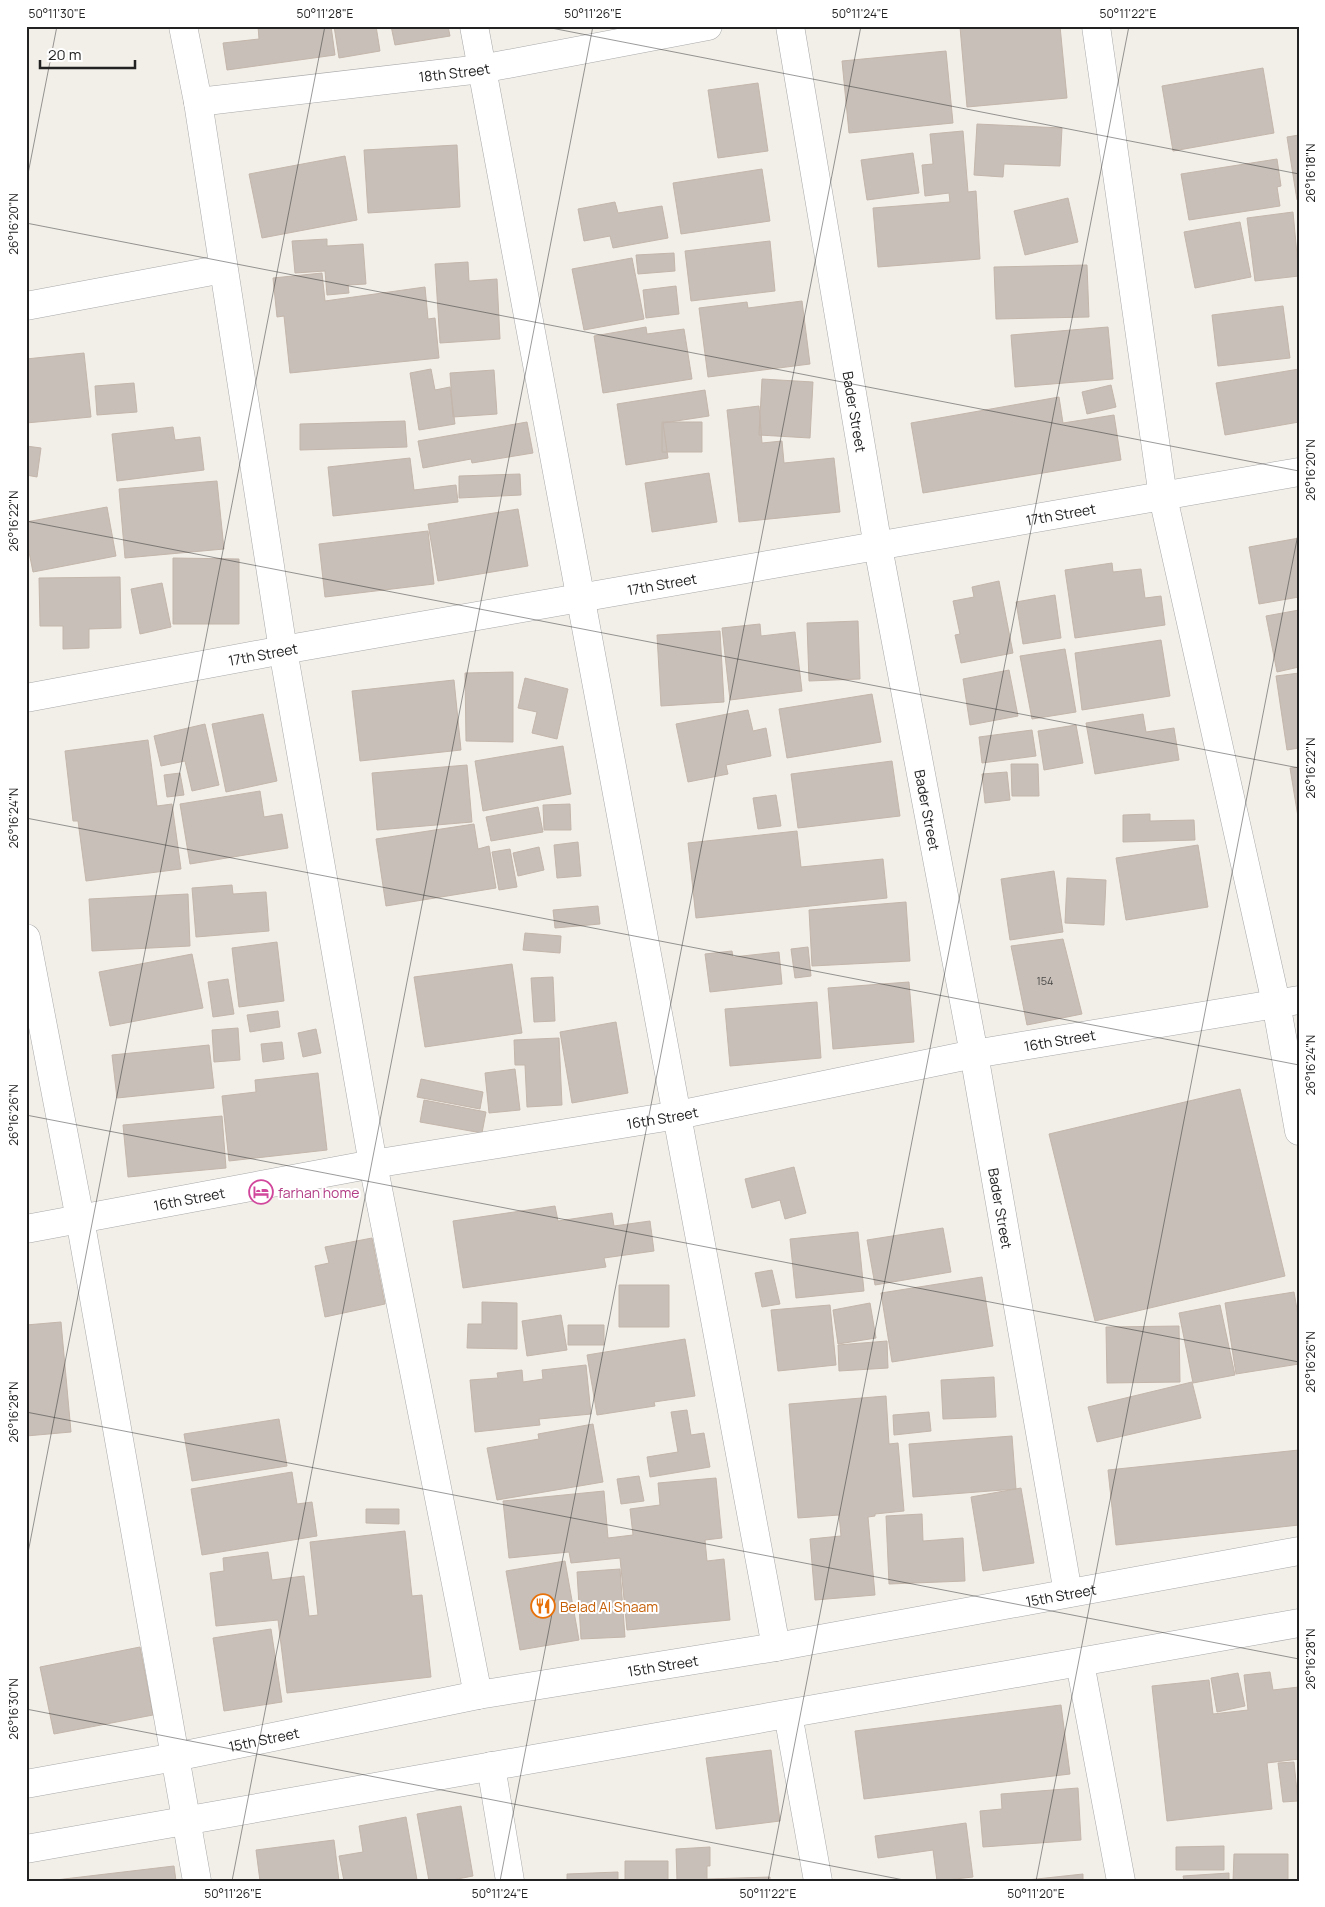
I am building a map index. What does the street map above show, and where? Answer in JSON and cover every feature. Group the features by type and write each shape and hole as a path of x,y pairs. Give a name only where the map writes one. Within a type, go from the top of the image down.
{"street":[{"path":"183,26 198,102 283,650 373,1164 478,1695"},
{"path":"474,26 776,1647"},
{"name":"18th Street","path":"198,102 482,69 708,26"},
{"name":"Bader Street","path":"790,26 878,547 974,1054 1068,1593"},
{"path":"1096,26 1163,496 1288,1002 1299,1131"},
{"path":"26,306 223,269"},
{"name":"17th Street","path":"26,698 283,650 1299,472"},
{"path":"26,938 80,1219 197,1881"},
{"name":"16th Street","path":"26,1228 373,1164 678,1115 974,1054 1288,1002"},
{"name":"15th Street","path":"26,1784 175,1757 478,1695 776,1647 1299,1550"},
{"path":"26,1849 1299,1623"},
{"path":"1080,1663 1121,1881"},
{"path":"788,1714 818,1881"},
{"path":"491,1766 510,1881"}],"building":[{"path":"258,26 331,26 335,55 227,70 223,43 259,39"},
{"path":"334,26 376,26 380,51 339,58"},
{"path":"391,26 448,26 450,36 395,45"},
{"path":"1060,26 1067,98 967,107 960,27"},
{"path":"946,51 953,123 849,133 842,61"},
{"path":"1263,68 1274,133 1173,151 1162,86"},
{"path":"758,83 768,151 718,158 708,90"},
{"path":"977,124 1062,128 1060,166 1004,164 1003,177 974,175"},
{"path":"963,131 968,192 976,191 980,259 878,267 873,208 950,202 949,193 925,196 922,165 933,164 930,134"},
{"path":"1299,135 1299,200 1297,200 1287,137"},
{"path":"457,145 460,207 368,213 364,150"},
{"path":"913,153 919,193 867,200 861,160"},
{"path":"345,156 357,220 262,238 249,174"},
{"path":"1277,159 1281,186 1277,187 1280,206 1189,220 1181,174"},
{"path":"762,169 770,221 681,234 673,183"},
{"path":"1068,198 1078,242 1025,255 1014,211"},
{"path":"615,202 618,213 662,206 668,238 613,248 610,236 584,241 578,209"},
{"path":"1293,212 1299,276 1255,281 1247,218"},
{"path":"1240,222 1251,277 1195,288 1184,232"},
{"path":"327,239 327,246 363,244 366,284 348,285 349,293 327,295 325,271 295,273 292,241"},
{"path":"770,241 775,291 691,301 685,251"},
{"path":"674,253 675,271 638,274 636,255"},
{"path":"632,258 644,319 584,330 572,269"},
{"path":"468,262 469,281 497,279 500,339 440,343 435,264"},
{"path":"1087,265 1089,317 996,319 994,267"},
{"path":"322,273 325,301 425,287 428,319 435,318 439,358 290,373 284,316 277,317 273,278"},
{"path":"676,286 679,314 646,318 643,290"},
{"path":"802,301 810,364 708,377 699,308 747,302 748,308"},
{"path":"1283,306 1290,358 1218,366 1212,315"},
{"path":"646,327 647,334 684,329 692,379 603,393 594,336"},
{"path":"1108,327 1113,379 1015,387 1011,335"},
{"path":"84,353 91,417 26,423 26,359"},
{"path":"431,369 435,390 450,387 455,424 419,430 410,373"},
{"path":"1299,369 1299,422 1225,435 1216,383"},
{"path":"494,370 497,414 453,417 450,373"},
{"path":"762,379 813,382 810,438 759,435"},
{"path":"134,383 137,412 97,415 95,386"},
{"path":"1111,385 1116,407 1087,414 1082,392"},
{"path":"705,390 709,416 663,423 668,458 626,465 617,404"},
{"path":"1059,397 1063,423 1114,415 1121,460 923,493 911,423"},
{"path":"759,406 762,443 782,441 784,463 834,458 840,512 739,522 727,410"},
{"path":"405,421 407,447 300,450 300,424"},
{"path":"527,422 533,453 472,463 471,459 423,468 418,441"},
{"path":"662,422 702,422 702,452 662,452"},
{"path":"173,427 175,440 200,437 204,470 117,481 112,434"},
{"path":"26,446 41,448 37,477 26,475"},
{"path":"410,458 414,490 456,485 458,502 333,516 328,467"},
{"path":"709,473 717,522 652,532 645,483"},
{"path":"520,474 521,495 459,498 459,476"},
{"path":"217,481 224,549 125,558 119,489"},
{"path":"107,507 116,556 33,572 26,537 26,522"},
{"path":"518,509 528,566 438,581 428,524"},
{"path":"428,531 434,584 325,597 319,544"},
{"path":"1299,538 1299,597 1259,604 1249,547"},
{"path":"173,558 239,559 239,624 173,624"},
{"path":"1112,563 1113,572 1141,569 1145,598 1161,596 1165,625 1075,638 1065,570"},
{"path":"120,577 121,628 89,629 89,648 63,649 63,626 40,626 39,578"},
{"path":"999,581 1013,653 961,663 955,635 960,634 953,601 974,597 972,587"},
{"path":"162,583 171,627 140,634 131,589"},
{"path":"1055,595 1061,638 1023,644 1016,602"},
{"path":"1299,610 1299,667 1277,672 1266,616"},
{"path":"858,621 860,679 809,681 807,623"},
{"path":"760,624 761,636 795,632 802,691 730,700 722,628"},
{"path":"720,631 724,702 661,706 657,635"},
{"path":"1161,640 1170,696 1082,710 1075,653"},
{"path":"1065,649 1076,712 1032,719 1020,656"},
{"path":"1009,670 1018,716 970,725 963,679"},
{"path":"513,672 513,742 466,741 465,673"},
{"path":"1299,673 1299,748 1287,750 1276,676"},
{"path":"525,678 568,689 557,739 532,733 537,712 518,708"},
{"path":"454,680 461,750 360,761 352,691"},
{"path":"872,694 881,742 787,758 779,709"},
{"path":"748,710 753,731 766,728 771,756 726,765 728,774 688,782 676,724"},
{"path":"263,714 277,781 226,792 212,724"},
{"path":"1143,714 1146,732 1174,728 1179,760 1095,774 1086,723"},
{"path":"205,724 219,785 192,791 185,761 161,766 154,736"},
{"path":"1076,725 1083,763 1044,770 1038,731"},
{"path":"1032,730 1036,756 982,763 979,737"},
{"path":"148,740 157,806 172,804 181,869 86,881 78,821 73,821 65,751"},
{"path":"563,746 571,794 483,811 475,761"},
{"path":"892,761 900,816 798,828 791,774"},
{"path":"1011,764 1038,764 1039,796 1012,796"},
{"path":"467,765 472,822 377,830 372,773"},
{"path":"1299,767 1299,817 1298,817 1290,768"},
{"path":"1007,772 1010,800 985,803 982,774"},
{"path":"180,773 184,795 167,797 164,775"},
{"path":"260,791 264,817 282,814 288,848 190,864 180,804"},
{"path":"776,795 781,826 758,829 753,798"},
{"path":"570,804 571,830 544,830 543,805"},
{"path":"538,807 543,832 491,841 486,817"},
{"path":"1150,814 1150,821 1194,820 1195,840 1123,842 1123,815"},
{"path":"474,824 478,849 489,846 496,888 386,906 376,839"},
{"path":"797,831 801,867 883,859 887,898 696,918 688,843"},
{"path":"578,842 581,876 557,878 554,845"},
{"path":"1198,845 1208,907 1126,920 1116,858"},
{"path":"539,847 544,870 518,876 513,853"},
{"path":"510,849 517,887 499,890 492,852"},
{"path":"1054,871 1063,932 1010,940 1001,879"},
{"path":"1067,878 1106,880 1104,925 1065,923"},
{"path":"232,885 233,894 266,892 269,931 196,937 192,888"},
{"path":"188,894 190,946 92,951 89,899"},
{"path":"906,902 910,961 812,966 809,910"},
{"path":"598,906 600,924 555,928 553,910"},
{"path":"525,933 561,936 560,953 523,950"},
{"path":"1063,939 1082,1014 1027,1025 1011,946"},
{"path":"277,942 284,1001 239,1007 232,948"},
{"path":"808,947 811,976 795,978 791,949"},
{"path":"732,951 733,957 779,952 782,984 710,992 705,954"},
{"path":"192,954 203,1008 110,1026 99,972"},
{"path":"512,964 522,1033 425,1047 414,977"},
{"path":"553,977 555,1021 534,1022 531,978"},
{"path":"228,979 234,1014 213,1017 208,982"},
{"path":"909,982 914,1042 833,1049 828,988"},
{"path":"817,1002 821,1058 730,1066 725,1009"},
{"path":"278,1011 280,1027 250,1032 247,1015"},
{"path":"616,1022 628,1093 572,1103 560,1032"},
{"path":"238,1028 240,1060 214,1062 212,1030"},
{"path":"316,1029 321,1053 303,1057 298,1033"},
{"path":"559,1038 562,1105 527,1107 525,1065 515,1065 514,1040"},
{"path":"282,1042 284,1059 263,1062 261,1044"},
{"path":"209,1045 214,1088 117,1098 112,1055"},
{"path":"515,1069 520,1110 489,1113 485,1073"},
{"path":"318,1073 327,1150 229,1161 222,1096 256,1092 255,1080"},
{"path":"421,1079 483,1092 480,1109 417,1097"},
{"path":"1240,1089 1285,1276 1095,1321 1049,1134"},
{"path":"424,1100 486,1112 482,1133 420,1122"},
{"path":"222,1116 226,1168 128,1177 123,1125"},
{"path":"26,1131 28,1131 28,1205 26,1205"},
{"path":"794,1167 806,1213 785,1219 780,1200 752,1208 745,1179"},
{"path":"555,1206 558,1221 612,1213 614,1226 650,1221 654,1251 604,1258 606,1267 463,1288 453,1221"},
{"path":"943,1228 951,1272 875,1285 867,1240"},
{"path":"858,1232 864,1291 796,1298 790,1239"},
{"path":"372,1238 385,1304 325,1317 315,1266 329,1263 325,1247"},
{"path":"772,1270 780,1304 762,1307 755,1273"},
{"path":"982,1277 993,1346 892,1362 881,1293"},
{"path":"619,1285 669,1285 669,1327 619,1327"},
{"path":"1294,1292 1299,1321 1299,1364 1236,1374 1225,1303"},
{"path":"482,1302 517,1303 517,1349 467,1348 468,1324 482,1324"},
{"path":"870,1303 876,1338 838,1344 833,1310"},
{"path":"830,1305 836,1365 778,1371 771,1310"},
{"path":"1220,1305 1235,1375 1193,1383 1179,1313"},
{"path":"561,1315 567,1350 527,1356 522,1321"},
{"path":"61,1322 71,1432 26,1436 26,1325"},
{"path":"568,1325 604,1325 604,1345 568,1345"},
{"path":"1179,1326 1180,1382 1107,1383 1106,1327"},
{"path":"685,1339 695,1396 654,1402 655,1406 597,1415 587,1355"},
{"path":"887,1341 888,1368 839,1371 838,1345"},
{"path":"586,1365 591,1414 539,1419 540,1425 475,1432 470,1380 498,1378 497,1373 522,1370 523,1382 543,1379 542,1370"},
{"path":"994,1377 996,1417 943,1419 941,1380"},
{"path":"1192,1382 1201,1418 1097,1442 1088,1407"},
{"path":"886,1396 889,1444 898,1443 904,1511 875,1514 875,1516 868,1517 875,1595 815,1600 810,1539 841,1536 839,1515 798,1518 789,1404"},
{"path":"687,1410 691,1435 704,1433 710,1467 650,1477 647,1457 678,1452 671,1412"},
{"path":"929,1412 931,1431 894,1435 893,1415"},
{"path":"279,1419 287,1466 192,1481 184,1434"},
{"path":"593,1424 603,1482 497,1500 487,1448 539,1439 538,1434"},
{"path":"1012,1436 1016,1489 913,1497 909,1444"},
{"path":"1299,1450 1299,1525 1116,1545 1108,1470"},
{"path":"292,1472 297,1504 312,1502 317,1536 202,1555 191,1489"},
{"path":"639,1476 644,1501 621,1504 617,1479"},
{"path":"716,1478 722,1538 705,1540 707,1561 724,1559 730,1620 627,1630 620,1558 571,1563 569,1552 509,1558 503,1501 604,1491 608,1538 633,1535 630,1509 660,1505 658,1483"},
{"path":"1021,1488 1034,1563 983,1571 971,1497"},
{"path":"366,1509 399,1509 399,1524 366,1523"},
{"path":"922,1514 923,1541 963,1538 965,1581 889,1584 886,1516"},
{"path":"405,1531 412,1596 422,1595 431,1677 287,1693 278,1620 216,1626 210,1573 224,1571 223,1558 268,1552 272,1580 304,1576 309,1616 318,1615 310,1542"},
{"name":"Belad Al Shaam","path":"565,1561 579,1640 520,1650 506,1571"},
{"path":"620,1569 625,1637 581,1639 577,1572"},
{"path":"271,1629 282,1702 224,1711 213,1638"},
{"path":"140,1647 153,1715 54,1734 40,1667"},
{"path":"1270,1672 1273,1690 1299,1687 1299,1759 1267,1763 1272,1809 1167,1821 1152,1686 1209,1680 1213,1714 1248,1710 1244,1675"},
{"path":"1238,1673 1245,1706 1217,1712 1211,1678"},
{"path":"1061,1705 1070,1774 864,1799 855,1731"},
{"path":"771,1750 780,1821 716,1829 706,1758"},
{"path":"1294,1762 1298,1801 1283,1802 1278,1763"},
{"path":"1078,1788 1081,1840 983,1847 980,1811 1002,1809 1001,1794"},
{"path":"461,1806 473,1876 447,1881 429,1881 417,1814"},
{"path":"406,1817 417,1880 344,1881 339,1856 363,1852 359,1826"},
{"path":"966,1823 973,1877 937,1881 933,1850 878,1858 875,1836"},
{"path":"334,1840 339,1881 260,1881 256,1850"},
{"path":"1224,1846 1224,1870 1176,1870 1176,1847"},
{"path":"710,1847 710,1866 707,1866 707,1879 770,1877 770,1881 677,1881 676,1849"},
{"path":"1234,1854 1288,1854 1288,1881 1233,1881"},
{"path":"625,1861 668,1861 668,1881 625,1881"},
{"path":"174,1866 176,1881 47,1881"},
{"path":"618,1872 618,1881 567,1881 567,1874"},
{"path":"1229,1873 1229,1881 1184,1881 1183,1876"},
{"path":"1083,1874 1083,1881 1018,1881"}],"place":[{"name":"farhan home","path":"261,1192"},
{"name":"Belad Al Shaam","path":"543,1606"}]}
